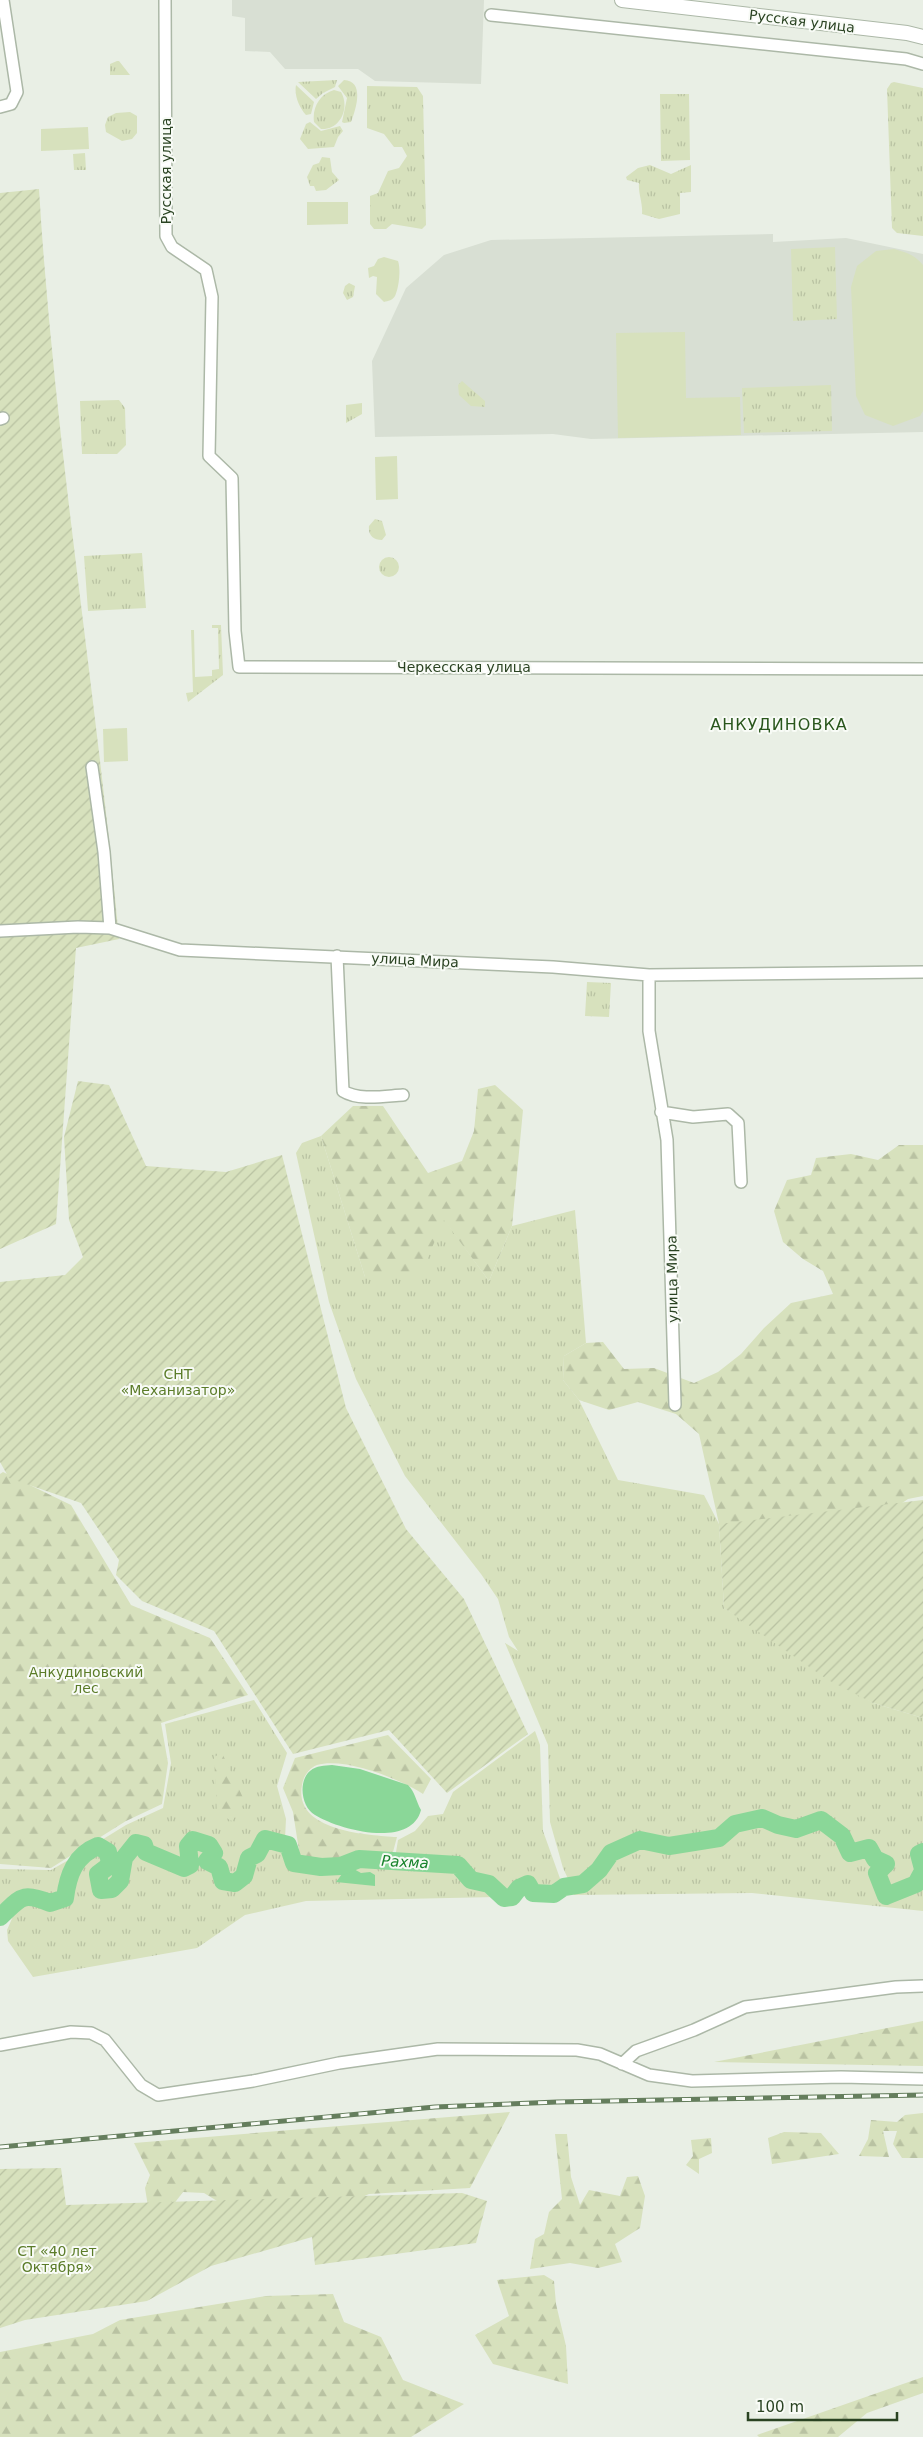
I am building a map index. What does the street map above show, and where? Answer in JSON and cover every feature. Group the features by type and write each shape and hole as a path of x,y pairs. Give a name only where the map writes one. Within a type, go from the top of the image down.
{"street":[{"path":"0,107 11,104 17,92 3,0"},
{"name":"Русская улица","path":"165,0 166,231 172,247 206,270 212,297 209,442"},
{"name":"Русская улица","path":"622,0 796,19 907,33 923,37"},
{"path":"491,15 906,59 923,64"},
{"name":"Черкесская улица","path":"209,442 209,456 232,478 235,631 240,667 923,669"},
{"path":"92,767 104,852 110,928"},
{"name":"улица Мира","path":"0,931 78,927 110,928 180,950 553,966 649,975 923,972"},
{"path":"337,956 344,1091 349,1095 362,1097 403,1095"},
{"name":"улица Мира","path":"649,975 648,1031 667,1140 675,1405"},
{"path":"661,1112 693,1117 728,1114 735,1118 738,1123 741,1182"},
{"path":"622,2064 636,2051 694,2030 745,2007 896,1987 923,1986"},
{"path":"0,2045 71,2032 91,2033 105,2040 141,2086 158,2095 253,2081 339,2063 438,2049 577,2050 600,2054 649,2075 692,2081 841,2077 923,2079"}],"shaded area":[{"path":"232,0 484,0 481,84 375,81 358,69 285,69 270,52 245,51 245,18 232,16"},
{"path":"773,234 773,242 846,238 923,254 923,432 591,439 553,434 375,437 372,361 406,288 444,255 491,240"},
{"path":"332,1765 360,1769 408,1785 421,1810 415,1822 404,1829 389,1833 373,1833 340,1826 315,1815 310,1811 304,1800 303,1787 306,1775 315,1768"},
{"path":"352,1868 361,1873 370,1872 375,1875 375,1886 336,1882 345,1870"}],"green space":[{"path":"117,61 130,75 110,75 110,64"},
{"path":"337,80 335,87 316,99 298,82"},
{"path":"344,80 355,85 357,103 351,122 344,123 342,122 347,98 338,86"},
{"path":"894,82 923,88 923,236 897,233 892,228 887,89"},
{"path":"296,85 314,102 311,114 306,115 299,105 296,97"},
{"path":"367,86 417,87 423,96 426,225 422,229 392,224 386,229 374,229 370,224 370,196 378,193 388,171 399,168 407,156 402,147 394,147 384,134 367,128"},
{"path":"334,90 341,92 344,98 344,111 334,126 321,129 314,122 314,111 321,98"},
{"path":"660,94 689,94 690,160 661,161"},
{"path":"130,112 137,116 137,133 132,139 122,141 106,132 105,125 108,117 116,113"},
{"path":"310,122 321,131 340,126 343,131 334,147 308,149 300,139 306,124"},
{"path":"88,127 89,149 41,151 41,129"},
{"path":"85,153 86,170 74,170 73,154"},
{"path":"322,157 330,158 332,172 339,180 326,190 316,191 314,186 310,186 307,177 313,165 319,163"},
{"path":"650,165 671,174 691,165 691,192 680,193 680,214 659,219 642,214 639,183 627,180 626,177 638,168"},
{"path":"39,189 46,283 65,470 110,845 119,939 76,948 56,1224 0,1249 0,193"},
{"path":"307,202 348,202 348,224 307,225"},
{"path":"835,247 837,319 793,321 791,249"},
{"path":"894,249 910,254 923,265 923,411 920,416 893,426 865,415 856,396 851,287 857,266 876,251"},
{"path":"384,257 398,261 399,273 398,288 395,296 384,302 376,294 377,277 369,278 368,268 374,266 378,259"},
{"path":"349,283 355,286 353,297 347,300 343,293 345,286"},
{"path":"685,332 686,398 740,397 741,435 618,438 616,333"},
{"path":"462,381 485,401 485,407 471,406 459,395 458,385"},
{"path":"831,385 832,431 744,433 742,388"},
{"path":"119,400 125,408 126,445 117,454 82,454 80,401"},
{"path":"362,403 362,414 346,423 346,405"},
{"path":"397,456 398,499 376,500 375,457"},
{"path":"375,519 382,521 386,535 382,540 374,538 369,532 369,526"},
{"path":"142,553 146,608 88,611 84,556"},
{"path":"389,557 396,560 399,567 396,574 389,577 382,574 379,567 382,560"},
{"path":"212,625 221,625 223,675 188,702 186,693 193,692 191,630 194,630 195,677 212,676 212,670 219,669 218,628 212,628"},
{"path":"127,728 128,761 104,762 103,729"},
{"path":"587,982 611,983 609,1017 585,1016"},
{"name":"СНТ «Механизатор»","path":"78,1081 109,1085 146,1166 226,1172 282,1155 346,1408 406,1529 464,1599 528,1734 447,1793 389,1730 293,1754 214,1631 142,1601 116,1575 119,1560 81,1503 9,1478 0,1462 0,1282 65,1275 83,1257 69,1220 64,1137"},
{"path":"495,1085 523,1110 512,1226 489,1281 444,1220 421,1273 365,1277 321,1136 353,1106 383,1106 428,1173 462,1161 474,1131 478,1089"},
{"path":"321,1136 365,1277 444,1219 489,1281 512,1226 575,1210 586,1343 564,1356 563,1380 579,1400 618,1480 704,1495 719,1524 724,1608 873,1703 923,1718 923,1850 916,1853 919,1871 913,1880 887,1891 881,1874 890,1861 877,1857 870,1845 852,1850 844,1832 823,1817 796,1826 763,1815 735,1821 718,1836 705,1836 669,1843 639,1837 609,1851 595,1869 582,1880 570,1883 563,1868 550,1822 548,1745 505,1643 518,1651 509,1637 498,1599 481,1574 405,1476 356,1379 329,1302 296,1153 302,1143"},
{"path":"899,1145 923,1145 923,1496 908,1499 874,1522 726,1543 719,1524 699,1434 676,1414 638,1402 609,1410 579,1400 563,1380 564,1356 586,1343 603,1342 624,1369 654,1368 694,1383 718,1372 741,1354 764,1328 791,1303 833,1294 823,1271 803,1259 783,1242 774,1211 787,1180 811,1175 816,1158 851,1154 878,1160"},
{"name":"Анкудиновский лес","path":"3,1472 71,1505 131,1605 210,1638 248,1695 161,1723 168,1763 162,1804 126,1821 51,1868 0,1864 0,1474"},
{"path":"923,1500 923,1718 873,1703 828,1680 724,1608 719,1524"},
{"path":"254,1700 287,1753 277,1786 286,1819 285,1839 263,1837 245,1857 237,1877 226,1876 222,1865 215,1861 219,1852 212,1843 192,1835 186,1841 183,1862 150,1850 147,1843 137,1839 123,1851 116,1876 108,1881 104,1876 115,1864 112,1847 100,1841 126,1825 163,1808 171,1763 165,1724"},
{"path":"535,1731 540,1745 543,1831 562,1884 553,1891 535,1889 530,1882 518,1885 510,1893 503,1892 489,1881 472,1877 458,1862 395,1858 398,1840 415,1831 428,1816 443,1814 453,1792"},
{"path":"388,1735 431,1779 423,1794 401,1782 372,1771 329,1763 317,1765 307,1773 302,1785 302,1800 309,1812 320,1821 335,1828 351,1832 397,1837 393,1852 324,1861 300,1857 293,1812 283,1788 295,1758"},
{"path":"222,1753 245,1802 232,1821 217,1813 214,1757"},
{"path":"762,1821 791,1830 820,1824 840,1838 848,1856 867,1852 872,1861 880,1864 874,1873 886,1899 918,1886 923,1878 923,1911 752,1893 574,1895 571,1890 584,1887 602,1873 613,1856 639,1844 670,1849 720,1841 737,1827"},
{"path":"268,1843 286,1850 291,1866 340,1869 360,1864 456,1869 468,1882 487,1886 497,1897 306,1901 245,1915 197,1948 33,1977 8,1941 7,1930 18,1905 32,1900 51,1909 70,1901 73,1874 91,1854 102,1856 103,1864 93,1873 99,1894 118,1890 122,1886 126,1866 139,1850 142,1855 184,1871 194,1866 195,1846 207,1854 204,1863 214,1870 220,1883 232,1886 243,1884 252,1860 260,1856"},
{"path":"79,1854 62,1878 60,1896 43,1898 26,1894 11,1901 0,1912 0,1869 51,1870"},
{"path":"923,2021 923,2066 714,2062"},
{"path":"510,2112 470,2188 369,2194 333,2210 240,2215 204,2193 183,2192 163,2218 150,2219 145,2188 150,2175 134,2143"},
{"path":"923,2113 923,2158 902,2158 893,2144 897,2131 883,2131 889,2157 859,2156 868,2139 871,2120 897,2122 905,2115"},
{"path":"784,2132 821,2133 839,2154 772,2164 768,2138"},
{"path":"555,2134 567,2134 571,2177 580,2205 589,2190 620,2196 627,2177 638,2176 645,2196 640,2228 615,2244 622,2262 598,2268 570,2263 530,2269 535,2239 544,2234 549,2212 562,2199"},
{"path":"711,2138 712,2153 699,2159 699,2174 686,2165 693,2156 691,2140"},
{"name":"СТ «40 лет Октября»","path":"61,2168 66,2205 462,2193 487,2201 476,2243 315,2265 312,2237 211,2266 147,2301 25,2320 0,2328 0,2169"},
{"path":"544,2275 554,2281 556,2304 566,2346 568,2384 493,2364 475,2335 509,2316 497,2280"},
{"path":"333,2294 344,2322 381,2337 403,2380 464,2404 411,2437 0,2437 0,2352 93,2334 120,2320 266,2296"},
{"path":"923,2377 923,2393 867,2413 838,2437 759,2437 757,2435"}],"waterway":[{"name":"Рахма","path":"0,1917 22,1898 33,1897 50,1903 65,1898 68,1881 78,1860 98,1846 108,1852 110,1865 98,1874 101,1890 112,1889 120,1881 124,1858 136,1843 144,1845 146,1852 184,1868 190,1865 188,1846 193,1840 209,1845 214,1853 207,1861 219,1867 223,1881 235,1883 244,1876 249,1858 257,1854 265,1839 288,1845 294,1863 321,1867 341,1866 359,1859 458,1865 471,1880 489,1884 504,1898 512,1897 519,1888 528,1884 533,1893 554,1894 564,1887 583,1884 599,1870 611,1853 640,1840 669,1846 719,1838 735,1824 762,1818 778,1825 796,1829 821,1820 842,1836 850,1853 869,1848 875,1859 886,1864 877,1873 886,1896 916,1884 923,1871"},
{"name":"Рахма","path":"923,1852 919,1854 923,1869"}],"railway":[{"path":"0,2147 435,2107 557,2102 923,2095"}],"district":[{"name":"АНКУДИНОВКА","path":"779,724"}]}
